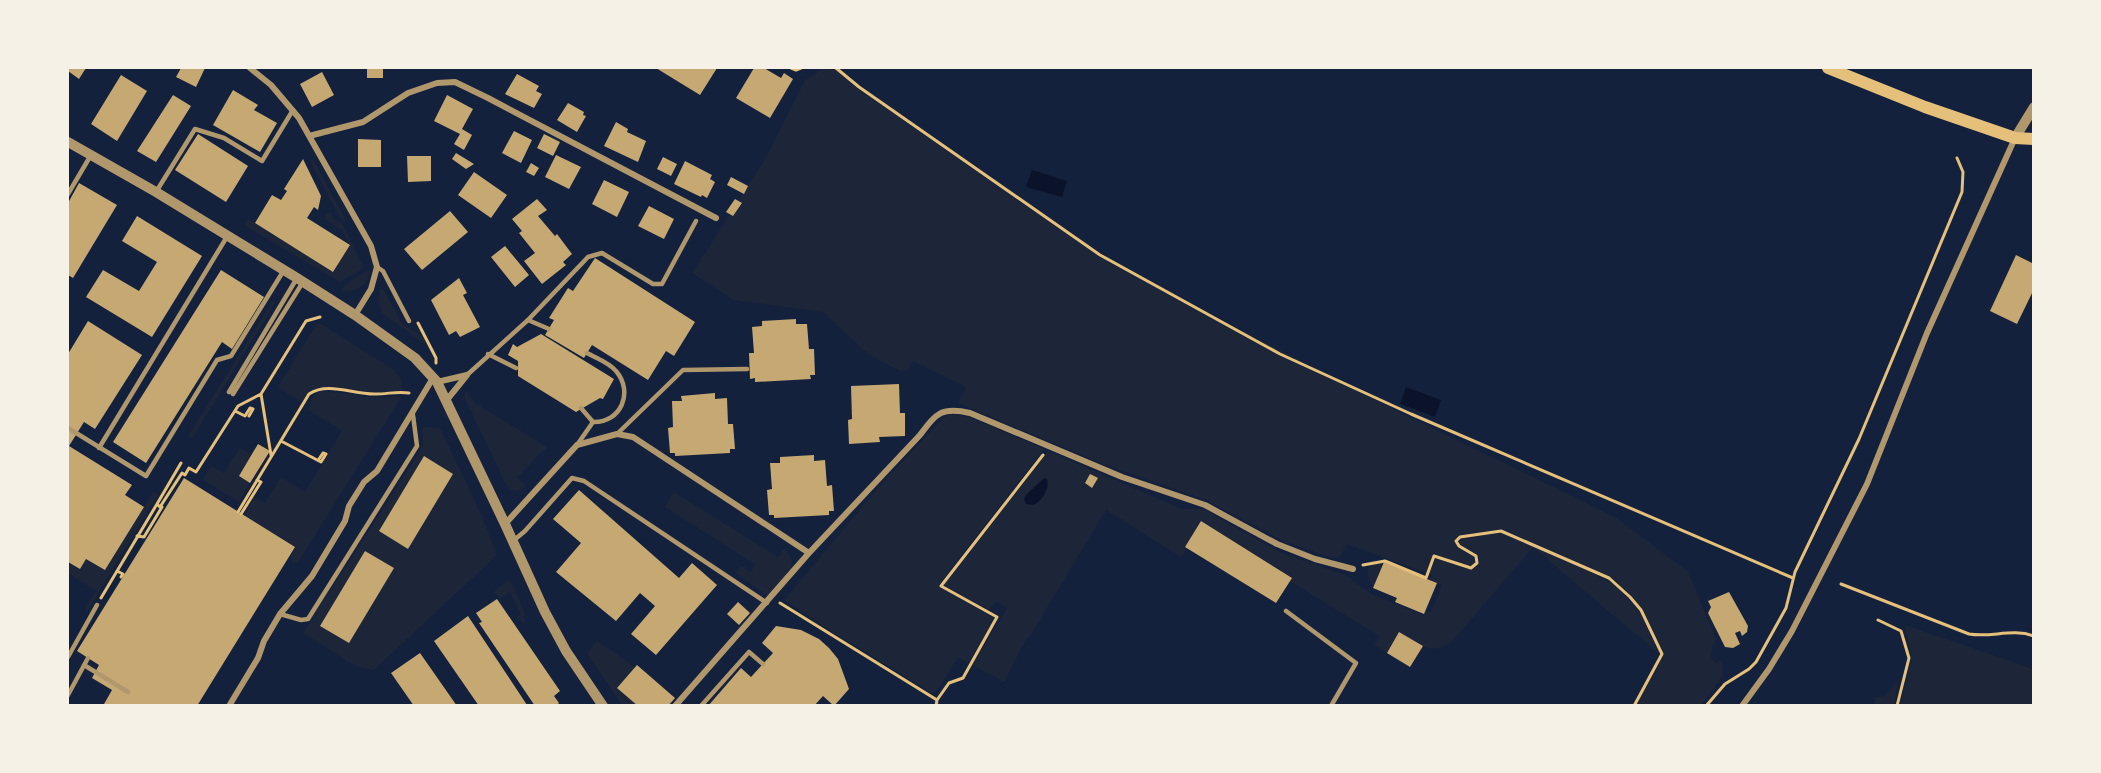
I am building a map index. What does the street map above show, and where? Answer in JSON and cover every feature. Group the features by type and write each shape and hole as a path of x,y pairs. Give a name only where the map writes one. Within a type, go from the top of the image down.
{"main road":[{"path":"1828,68 1924,107 2015,138 2034,139"}],"street":[{"path":"250,68 271,85 293,110 371,246 376,267 371,289 355,315"},
{"path":"309,136 363,122 404,96 438,83 455,82 716,218"},
{"path":"1742,705 1769,669 1792,631 1867,484 1927,333 2015,138 2034,107"},
{"path":"68,142 228,235 355,315 415,358 435,380 545,612 566,651 603,705"},
{"path":"229,705 258,657 264,640 280,614 312,576 345,521 349,506 364,482 377,471 435,380 468,375"},
{"path":"446,401 468,375"},
{"path":"675,705 810,552 933,419 944,411 954,409 970,413 1122,477 1204,506 1277,544 1353,569"},
{"path":"505,524 577,445 617,434 633,437 810,552"}],"lane":[{"path":"156,192 195,129 224,138 262,161 293,110"},
{"path":"68,194 91,154"},
{"path":"468,375 488,354 528,320 588,257 602,253 653,284 662,284 696,221"},
{"path":"99,448 228,235"},
{"path":"376,267 383,271 409,321"},
{"path":"68,428 146,476 217,360 231,356 284,270"},
{"path":"231,393 300,280"},
{"path":"528,320 549,328"},
{"path":"580,408 593,422 604,422 611,419 625,397 623,382 615,369 587,353"},
{"path":"488,354 516,368"},
{"path":"617,434 683,370 747,369"},
{"path":"280,614 301,620 308,618 417,446 412,415"},
{"path":"577,445 593,422"},
{"path":"513,542 572,478 584,481 769,600"},
{"path":"68,657 97,605"},
{"path":"1286,611 1356,663 1331,705"},
{"path":"701,705 748,652 763,664"},
{"path":"68,694 88,658"},
{"path":"84,665 128,692"}],"path":[{"path":"791,68 796,70 801,68"},
{"path":"836,68 868,94 1100,255 1280,354 1421,419 1793,578"},
{"path":"1706,705 1725,684 1756,662 1786,608 1793,578 1859,439 1962,192 1963,172 1957,158"},
{"path":"97,605 137,536 181,474 185,475 189,468 196,472 238,406 261,394 306,321 320,317"},
{"path":"239,513 261,482 257,480 309,394 317,389 373,394 392,391 410,393"},
{"path":"261,394 271,457"},
{"path":"235,411 245,416 250,408 253,409 249,416"},
{"path":"281,441 321,462 326,454 323,453 319,459"},
{"path":"936,705 949,683 963,678 997,617 941,586 1049,446"},
{"path":"159,505 182,463"},
{"path":"181,474 187,478"},
{"path":"137,536 144,537 151,528 162,507 159,505"},
{"path":"1353,569 1369,562 1385,561 1426,578 1434,556 1471,568 1477,562 1476,556 1459,546 1456,541 1460,537 1501,531 1609,578 1641,610 1662,654 1634,705"},
{"path":"117,571 123,574 122,577"},
{"path":"1841,584 1969,634 2018,632 2034,636"},
{"path":"769,600 937,700"},
{"path":"1878,620 1901,631 1909,657 1897,705"}],"shaded area":[{"path":"824,68 834,68 854,86 1099,257 1405,415 1617,518 1688,572 1716,639 1711,651 1711,659 1717,663 1722,660 1723,676 1701,705 1636,705 1664,654 1648,621 1635,601 1619,583 1609,576 1500,528 1498,531 1549,552 1618,586 1640,612 1659,654 1533,547 1450,644 1435,648 1423,647 1399,633 1387,653 1374,645 1379,636 1290,581 1291,577 1201,522 1181,557 1106,510 1030,636 1026,639 1004,682 972,665 1007,608 996,601 989,610 944,585 1048,451 1182,509 1203,509 1281,553 1346,575 1373,595 1423,615 1425,610 1431,612 1442,585 1430,580 1432,575 1347,544 1340,557 1332,558 1285,542 1206,500 1103,464 958,403 966,387 913,361 908,370 900,371 868,354 823,312 734,300 692,273 764,161 805,80"},
{"path":"313,159 346,221 340,218 310,161"},
{"path":"1032,170 1067,181 1062,197 1026,187"},
{"path":"330,212 336,221 342,224 363,265 361,270 340,282 244,225 248,219 333,272 350,245 342,230 324,219"},
{"path":"370,269 361,287 342,290 346,284"},
{"path":"383,288 402,323 424,338 426,345 382,313 378,302 380,289"},
{"path":"273,301 275,303 192,439 188,436"},
{"path":"318,322 394,370 401,379 403,390 377,393 323,387 314,389 301,402 278,387"},
{"path":"1406,387 1441,400 1435,417 1400,404"},
{"path":"467,390 475,403 548,448 541,452 517,478 526,486 520,490 512,490 505,483 465,399"},
{"path":"323,391 373,397 402,396 298,562 293,563 291,558 295,547 244,516 255,497 265,503 281,477 305,492 342,431 308,410 314,396"},
{"path":"953,414 969,417 1044,449 938,586 994,618 968,663 958,657 936,692 932,693 784,600 886,479 941,420"},
{"path":"423,427 440,428 482,516 497,555 374,670 357,667 303,633 423,446","holes":["426,457 453,475 408,548 379,531","365,551 393,568 320,626"]},
{"path":"240,448 252,455 240,476 250,483 239,502 203,480 211,466 224,473"},
{"path":"1044,478 1048,483 1042,498 1033,505 1026,504 1024,499 1026,495"},
{"path":"153,492 158,495 88,610 85,608 96,591 68,573 68,562 80,569 86,559 105,570"},
{"path":"674,492 778,557 784,548 792,559 791,570 767,596 736,573 741,566 751,572 755,564 665,507"},
{"path":"1371,564 1383,564 1374,586 1368,575"},
{"path":"508,580 512,583 525,614 523,622 517,617 521,614 510,592 500,599 494,592"},
{"path":"1905,625 2033,669 2033,705 1900,705 1912,658"},
{"path":"597,641 635,667 617,688 638,705 622,705 587,653"},
{"path":"1898,679 1894,705 1875,705 1874,697 1886,696"}],"building":[{"path":"68,68 86,68 79,79 68,71"},
{"path":"181,68 205,68 196,87 176,77"},
{"path":"367,68 383,68 383,78 367,78"},
{"path":"656,68 717,68 700,95"},
{"path":"754,68 764,68 781,78 784,73 793,79 770,118 736,98"},
{"path":"322,72 334,95 312,107 300,84"},
{"path":"517,74 539,86 536,91 542,94 534,108 505,94"},
{"path":"121,75 147,91 117,141 91,124"},
{"path":"233,90 258,105 254,110 277,123 260,152 213,125"},
{"path":"173,95 191,106 156,162 137,151"},
{"path":"447,95 473,109 462,129 472,135 464,150 454,144 460,134 434,121"},
{"path":"568,103 584,112 583,115 586,116 577,132 557,120"},
{"path":"616,122 628,129 627,132 646,141 638,162 604,146"},
{"path":"514,131 532,140 521,163 502,153"},
{"path":"198,134 248,166 226,202 175,170"},
{"path":"544,134 560,142 553,156 537,148"},
{"path":"358,139 381,140 381,167 358,167"},
{"path":"456,153 474,164 466,169 452,159"},
{"path":"556,155 581,167 569,189 545,177"},
{"path":"407,156 431,156 431,181 408,182"},
{"path":"663,157 677,164 671,176 657,169"},
{"path":"303,159 321,196 318,210 314,207 307,218 350,245 333,272 255,223 272,195 281,200 287,191 284,189"},
{"path":"685,161 712,175 710,179 715,182 707,198 674,184"},
{"path":"531,163 539,168 534,176 526,172"},
{"path":"474,172 507,195 491,218 458,195"},
{"path":"731,177 748,186 744,194 727,185"},
{"path":"604,180 629,192 617,217 592,204"},
{"path":"79,183 117,205 73,278 68,275 68,203"},
{"path":"537,199 547,210 538,216 555,236 557,234 572,254 563,262 566,265 542,284 524,261 535,253 519,233 522,231 512,219"},
{"path":"735,199 742,203 733,216 726,212"},
{"path":"649,206 674,219 664,239 638,226"},
{"path":"450,211 468,232 422,270 404,249"},
{"path":"137,216 202,256 152,337 86,297 103,270 139,291 157,262 122,241"},
{"path":"505,246 529,275 515,287 491,257"},
{"path":"2016,255 2034,264 2034,289 2017,324 1990,311"},
{"path":"595,258 695,322 674,356 666,351 648,380 592,345 584,358 545,335 554,320 549,318 568,288 573,291"},
{"path":"221,270 264,297 232,349 222,342 146,463 113,442"},
{"path":"459,278 467,293 463,295 480,327 460,337 456,331 449,335 431,300"},
{"path":"796,319 796,324 807,324 809,349 814,349 815,375 810,375 811,379 755,382 755,378 750,379 749,353 754,353 752,327 762,326 762,321"},
{"path":"88,321 142,355 95,429 84,422 69,446 132,485 125,495 144,507 105,570 86,559 80,569 68,562 68,354"},
{"path":"541,334 614,379 603,399 600,398 576,412 518,376 518,361 508,355 513,344 517,347"},
{"path":"899,384 900,413 905,413 905,436 879,437 880,442 849,444 848,420 852,419 851,386"},
{"path":"715,393 715,399 727,398 728,424 733,424 735,449 730,449 730,453 675,456 675,453 670,453 668,428 673,427 672,401 682,401 681,396"},
{"path":"258,444 270,451 250,483 239,476"},
{"path":"814,455 814,461 825,460 827,486 832,485 834,511 829,511 829,515 774,518 774,515 769,515 767,490 772,489 770,463 780,463 780,457"},
{"path":"424,456 453,474 408,549 379,531"},
{"path":"1090,474 1098,478 1092,488 1085,483"},
{"path":"184,478 295,547 197,706 106,706 104,704 112,690 92,678 99,665 77,651"},
{"path":"579,490 679,578 692,563 717,585 656,655 631,634 655,606 640,593 616,621 556,572 581,543 553,519"},
{"path":"1201,521 1292,578 1276,603 1185,547"},
{"path":"365,551 394,568 349,643 320,626"},
{"path":"1384,562 1437,583 1424,614 1395,602 1397,598 1373,588"},
{"path":"1729,592 1748,626 1747,632 1742,636 1740,631 1735,633 1740,644 1733,648 1725,647 1708,613 1711,607 1708,601"},
{"path":"497,599 560,691 554,696 559,703 556,706 535,706 479,623 482,622 476,613"},
{"path":"738,602 750,613 739,625 727,614"},
{"path":"468,616 526,706 479,706 434,641"},
{"path":"776,626 801,630 819,639 838,659 849,689 834,706 823,696 814,706 708,706 741,668 751,677 773,653 762,643"},
{"path":"1399,632 1423,646 1410,667 1387,653"},
{"path":"420,653 457,706 414,706 391,673"},
{"path":"637,665 675,698 668,706 638,706 617,688"}]}
